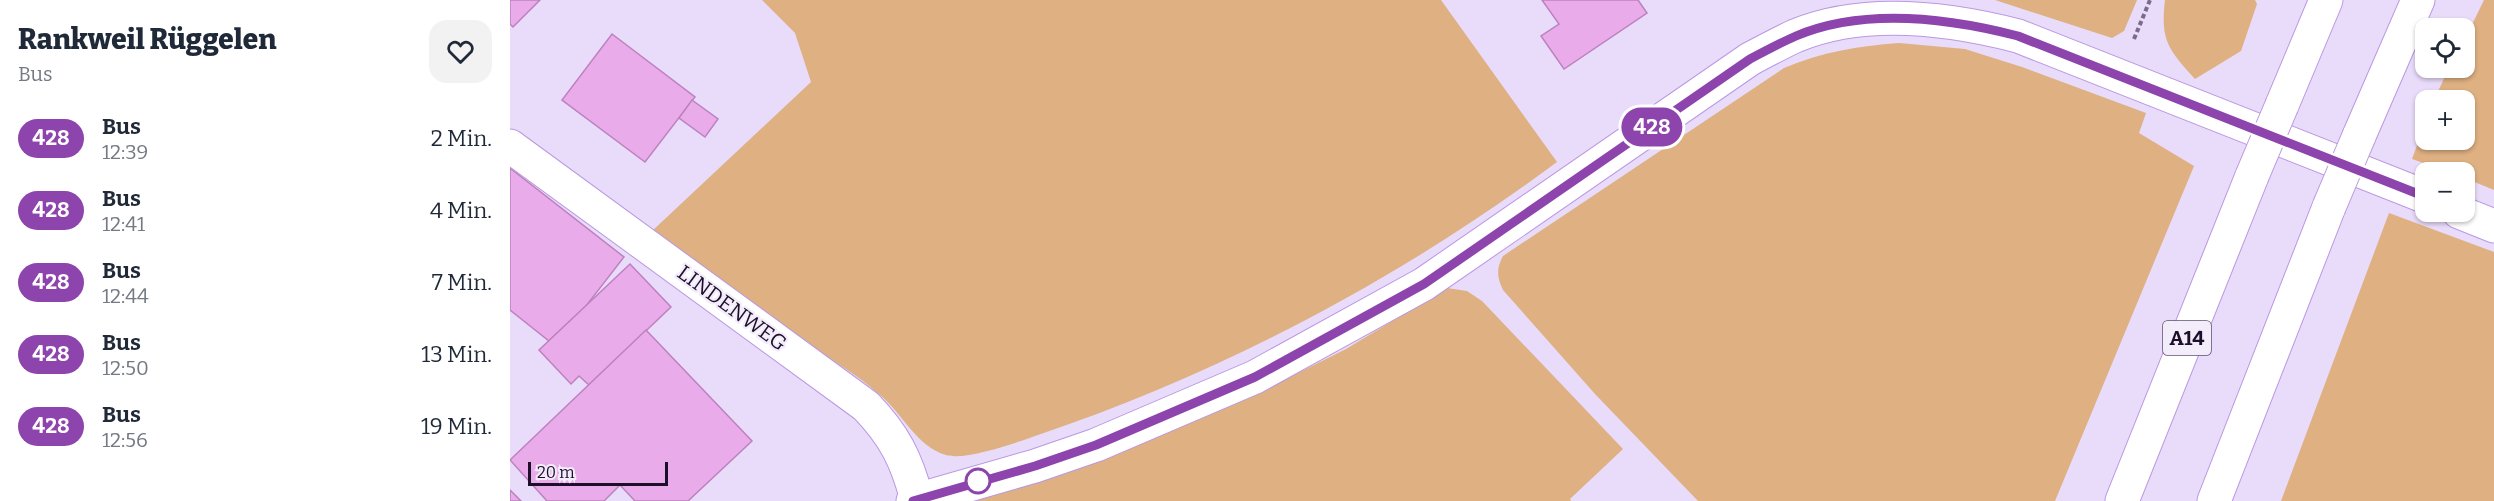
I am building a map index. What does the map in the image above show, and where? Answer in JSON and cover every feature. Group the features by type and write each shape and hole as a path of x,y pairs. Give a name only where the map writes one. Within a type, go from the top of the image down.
{"main road":[{"name":"A14","path":"2122,501 2252,176 2326,0"},
{"path":"2214,501 2329,207 2418,0"},
{"path":"915,500 1035,466 1096,445 1255,377 1424,284 1750,59 1797,35 1866,20 1937,20 1973,25 2018,36 2415,193"},
{"name":"LINDENWEG","path":"510,146 866,406 887,428 900,451 912,480 915,500"},
{"path":"2475,218 2494,226"}],"shaded area":[{"path":"762,0 1441,0 1557,162 1497,205 1373,283 1242,352 1107,410 1029,438 978,453 946,455 936,451 918,437 888,402 863,381 651,232 811,82 795,33"},
{"path":"1995,0 2137,0 2124,31 2112,38"},
{"path":"2165,0 2255,0 2257,4 2241,51 2195,79 2168,44 2164,26"},
{"path":"2484,0 2494,0 2494,190 2475,182 2475,162 2421,162 2412,159 2415,150 2475,150 2475,90 2439,90 2444,78 2475,78 2475,18"},
{"path":"1899,43 1965,49 2022,67 2146,113 2139,133 2194,166 2055,501 1698,501 1595,394 1503,290 1499,281 1499,265 1503,256 1784,68 1840,51"},
{"path":"2389,213 2494,252 2494,501 2281,501"},
{"path":"1447,288 1467,291 1482,301 1623,449 1570,499 1571,501 972,501 1101,461 1260,392 1346,349"}],"building":[{"path":"510,0 540,0 513,27 510,24"},
{"path":"1542,0 1638,0 1647,13 1564,69 1541,36 1559,24"},
{"path":"612,34 695,97 645,162 562,100"},
{"path":"692,100 718,119 705,137 679,118"},
{"path":"510,168 624,257 586,306 549,341 510,310"},
{"path":"630,264 671,307 589,385 579,376 571,384 539,350"},
{"path":"646,330 752,441 688,501 635,501 620,485 604,501 547,501 510,460"},
{"path":"510,490 521,501 510,501"}],"bus line":[{"name":"428","path":"913,501 1035,466 1096,445 1255,377 1424,284 1750,59 1797,35 1828,27 1866,20 1905,18 1973,25 2018,36 2415,193"}]}
